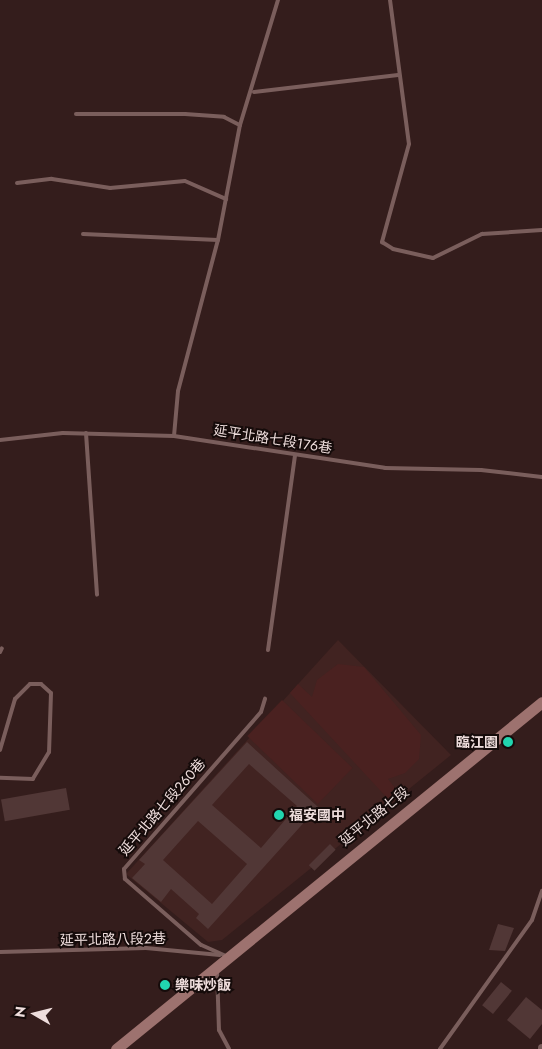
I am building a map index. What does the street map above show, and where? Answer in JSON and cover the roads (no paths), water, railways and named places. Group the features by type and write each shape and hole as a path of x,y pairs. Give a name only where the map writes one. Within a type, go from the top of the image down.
{"street":[{"name":"延平北路七段","path":"116,1049 226,956 542,702"}],"lane":[{"path":"174,436 178,391 218,240 240,125 254,92 278,0"},
{"path":"390,0 398,75 409,144 382,236 386,246 433,258 482,234 542,230"},
{"path":"254,92 398,75"},
{"path":"76,114 185,114 224,117 240,125"},
{"path":"18,183 52,179 110,188 185,181 226,199"},
{"path":"84,234 218,240"},
{"path":"86,434 98,595"},
{"name":"延平北路七段176巷","path":"0,440 86,434 174,436 385,468 480,470 542,478"},
{"path":"268,650 295,455"},
{"path":"0,750 15,699 30,684 42,684 51,693 49,752 33,779 0,778"},
{"name":"延平北路七段260巷","path":"226,956 201,945 125,879 124,868 261,712 265,699"},
{"path":"440,1049 532,920 542,891"},
{"name":"延平北路八段2巷","path":"0,952 146,948 226,956"},
{"path":"215,966 220,976 219,1030 229,1049"}],"place":[{"name":"臨江園","path":"508,742"},
{"name":"福安國中","path":"279,815"},
{"name":"樂味炒飯","path":"165,985"}]}
